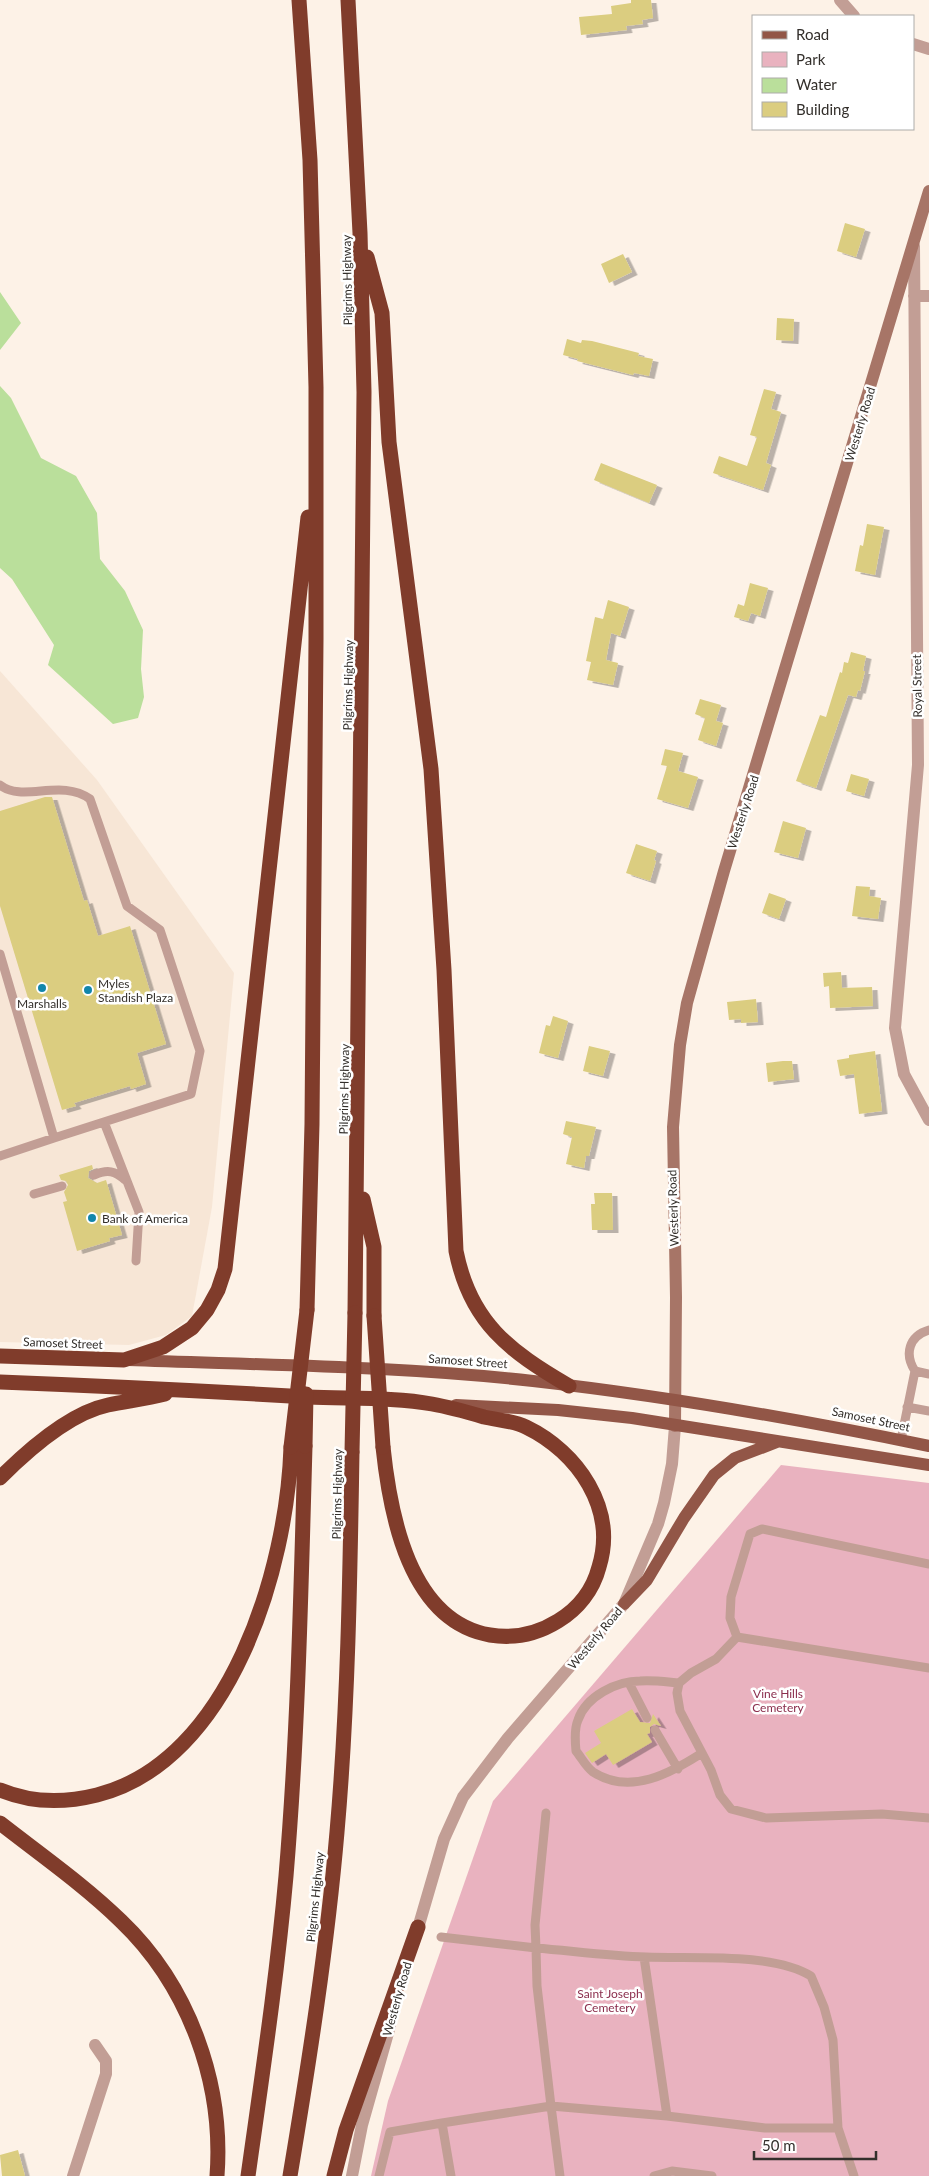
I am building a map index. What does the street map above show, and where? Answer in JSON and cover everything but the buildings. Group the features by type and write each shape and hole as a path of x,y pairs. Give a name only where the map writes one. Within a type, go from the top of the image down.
{"highway":[{"path":"248,2176 266,2050 286,1877 299,1686 298,1446 307,1310 312,1124 316,438 310,160 299,0"},
{"name":"Pilgrims Highway","path":"290,2176 316,2019 337,1832 349,1639 358,1177 364,392 360,233 348,0"},
{"path":"360,233 382,314 389,442 431,769 444,970 456,1251 461,1276 468,1293 488,1326 524,1359 569,1386"},
{"path":"124,1360 163,1347 192,1328 207,1310 218,1290 225,1269 316,438"},
{"path":"0,1382 184,1390 431,1403 524,1426 553,1442 572,1460 586,1478 597,1499 605,1536 602,1558 596,1578 575,1609 548,1627 521,1635 506,1636 478,1632 451,1619 426,1593 407,1557 398,1533 391,1502 383,1447 374,1316 374,1247 358,1177"},
{"name":"Samoset Street","path":"0,1356 124,1360"},
{"path":"0,1478 52,1433 94,1409 184,1390"},
{"path":"0,1790 47,1801 78,1800 109,1792 137,1780 161,1763 202,1720 228,1683 248,1642 265,1600 286,1510 298,1446"},
{"path":"0,1823 122,1922 165,1974 186,2009 210,2079 217,2117 217,2176"},
{"path":"334,2176 346,2130 418,1927"}],"main road":[{"name":"Samoset Street","path":"124,1360 338,1368 489,1377 569,1386 766,1414 929,1446"},
{"path":"431,1403 558,1410 632,1418 929,1465"},
{"path":"624,1604 647,1580 684,1518 714,1474 735,1458 780,1441"}],"street":[{"path":"840,0 853,15"},
{"path":"914,44 929,50"},
{"name":"Westerly Road","path":"352,2176 368,2102 418,1927 445,1837 463,1797 508,1738 624,1604 664,1503 672,1464 675,1426 672,1127 680,1045 687,1003 721,880 929,191"},
{"name":"Royal Street","path":"914,244 918,765 895,1028 904,1074 929,1120"},
{"path":"914,296 929,296"},
{"path":"73,2176 106,2074 106,2061 95,2046"}],"lane":[{"path":"0,786 8,792 60,789 80,793 90,800 127,906 160,930 200,1050 191,1094 0,1156"},
{"path":"0,954 54,1138"},
{"path":"104,1122 139,1212 136,1261"},
{"path":"94,1175 109,1170 117,1173 127,1182"},
{"path":"34,1194 62,1186"},
{"path":"901,1440 914,1371 909,1362 908,1351 914,1340 922,1332 929,1330"},
{"path":"914,1371 929,1374"},
{"path":"907,1407 929,1411"},
{"path":"738,1637 730,1618 732,1597 750,1534 762,1529 929,1564"},
{"path":"738,1637 929,1668"},
{"path":"738,1637 716,1659 691,1673 679,1683 677,1693 680,1711 712,1770 720,1796 731,1809 766,1818 882,1814 929,1818"},
{"path":"679,1683 639,1680 598,1694 585,1707 578,1720 576,1750 592,1771 621,1782 643,1781 678,1768 702,1753"},
{"path":"629,1682 647,1718"},
{"path":"655,1730 678,1768"},
{"path":"546,1813 535,1925 537,1986 560,2176"},
{"path":"441,1937 536,1948 644,1957 760,1961 783,1964 811,1976 824,2007 832,2040 838,2128 854,2176"},
{"path":"644,1957 667,2116"},
{"path":"378,2176 390,2132 551,2106 667,2116 765,2128 838,2128"},
{"path":"442,2123 451,2176"},
{"path":"654,2176 672,2171 712,2176"}],"shaded area":[{"name":"Myles Standish Plaza","path":"0,671 97,780 234,973 212,1207 192,1316 166,1335 129,1345 0,1342"}],"green space":[{"path":"781,1465 929,1483 929,2176 371,2176 388,2101 493,1801"}],"water":[{"path":"0,292 21,323 0,350"},
{"path":"0,386 11,398 41,458 76,476 97,513 100,559 125,591 143,630 141,669 144,697 138,718 113,724 48,665 54,645 12,579 0,568"}],"place":[{"name":"Marshalls","path":"42,988"},
{"name":"Myles Standish Plaza","path":"88,990"},
{"name":"Bank of America","path":"92,1218"}],"park label":[{"name":"Vine Hills Cemetery","path":"778,1700"},
{"name":"Saint Joseph Cemetery","path":"610,2000"}]}
